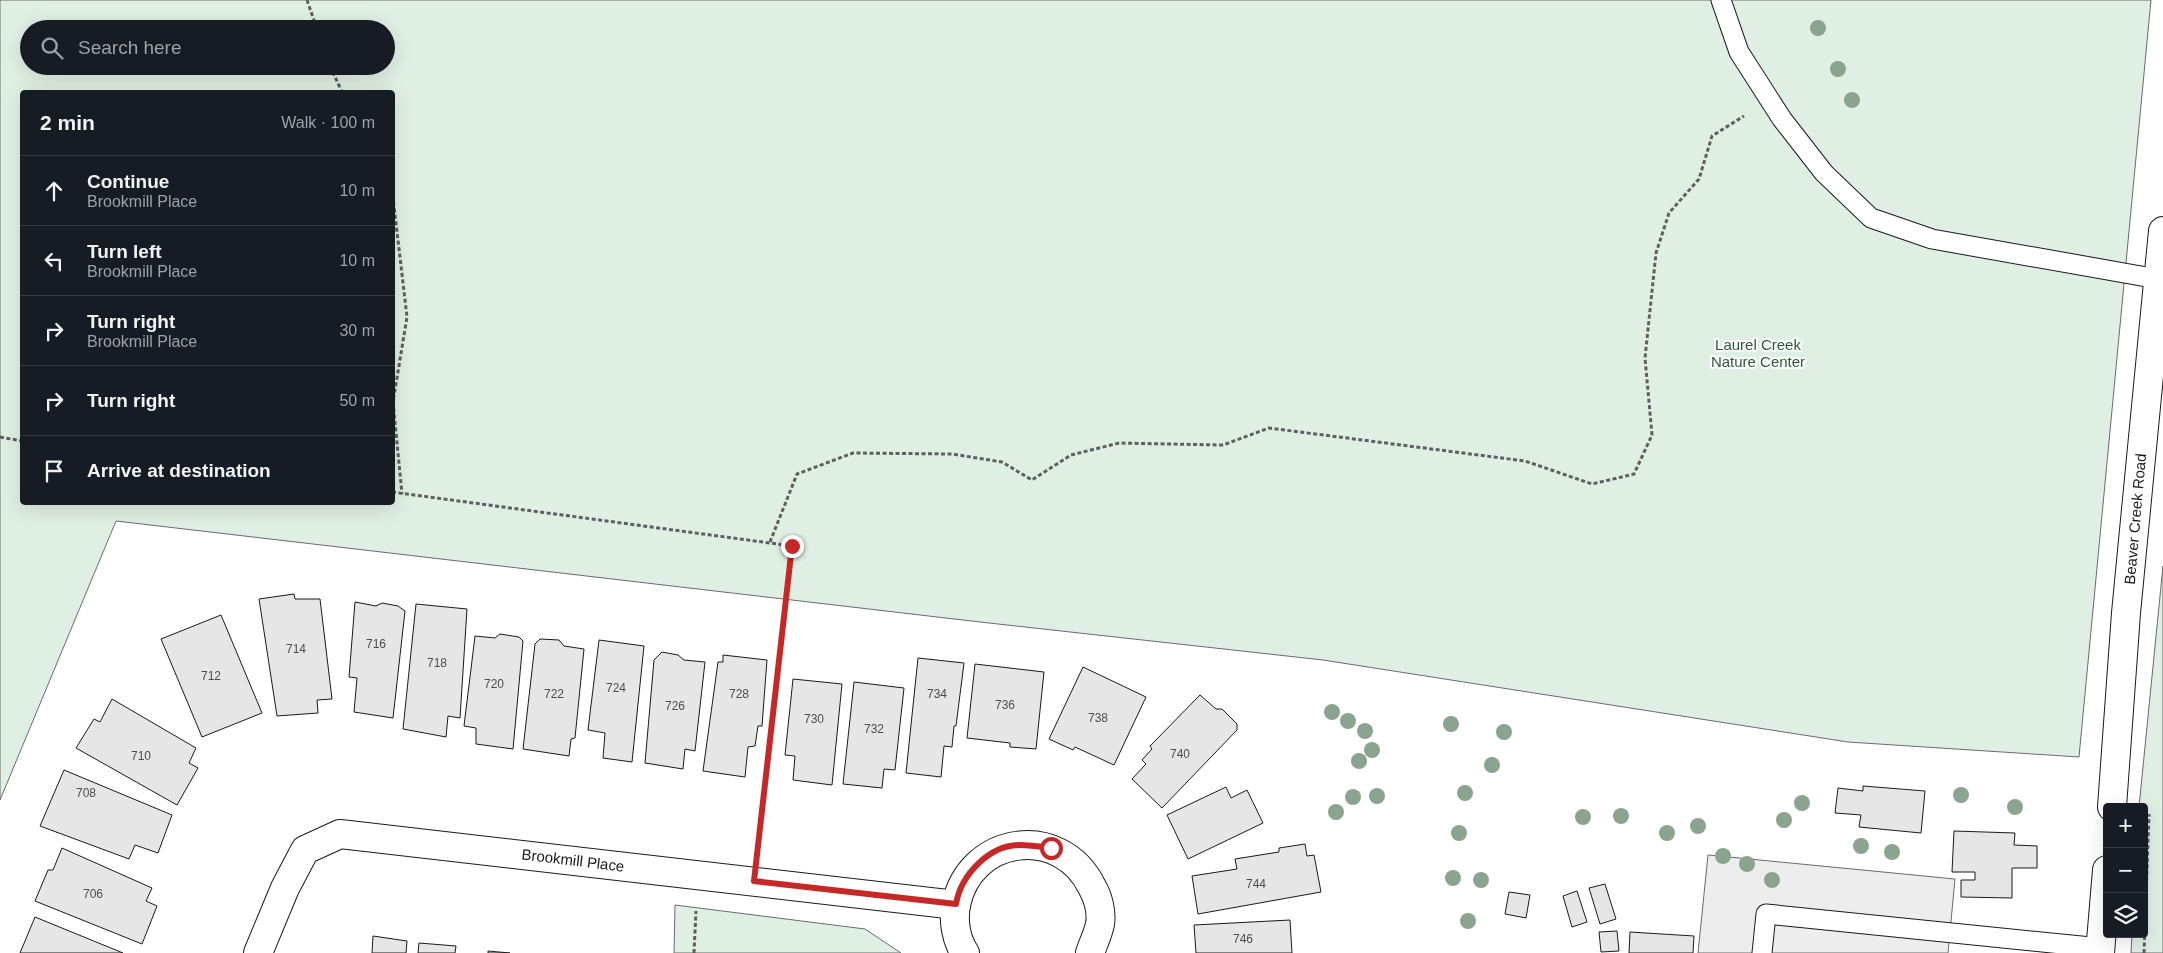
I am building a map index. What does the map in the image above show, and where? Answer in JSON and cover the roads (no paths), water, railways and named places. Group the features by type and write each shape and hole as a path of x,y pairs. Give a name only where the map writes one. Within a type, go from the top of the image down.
{"street":[{"name":"Beaver Creek Road","path":"2112,803 2126,613 2163,231"},
{"name":"Brookmill Place","path":"258,953 285,888 306,850 340,834 956,904"},
{"path":"965,953 960,946 954,916 958,892 974,867 994,852 1018,845 1051,848 1073,860 1087,875 1098,898 1100,923 1090,953"},
{"path":"2101,951 2105,893"}],"lane":[{"path":"1720,0 1739,52 1782,118 1824,173 1871,218 1932,239 2158,279"},
{"path":"1762,953 1766,914 2101,951"}],"park label":[{"name":"Laurel Creek Nature Center","path":"1758,352"}]}
